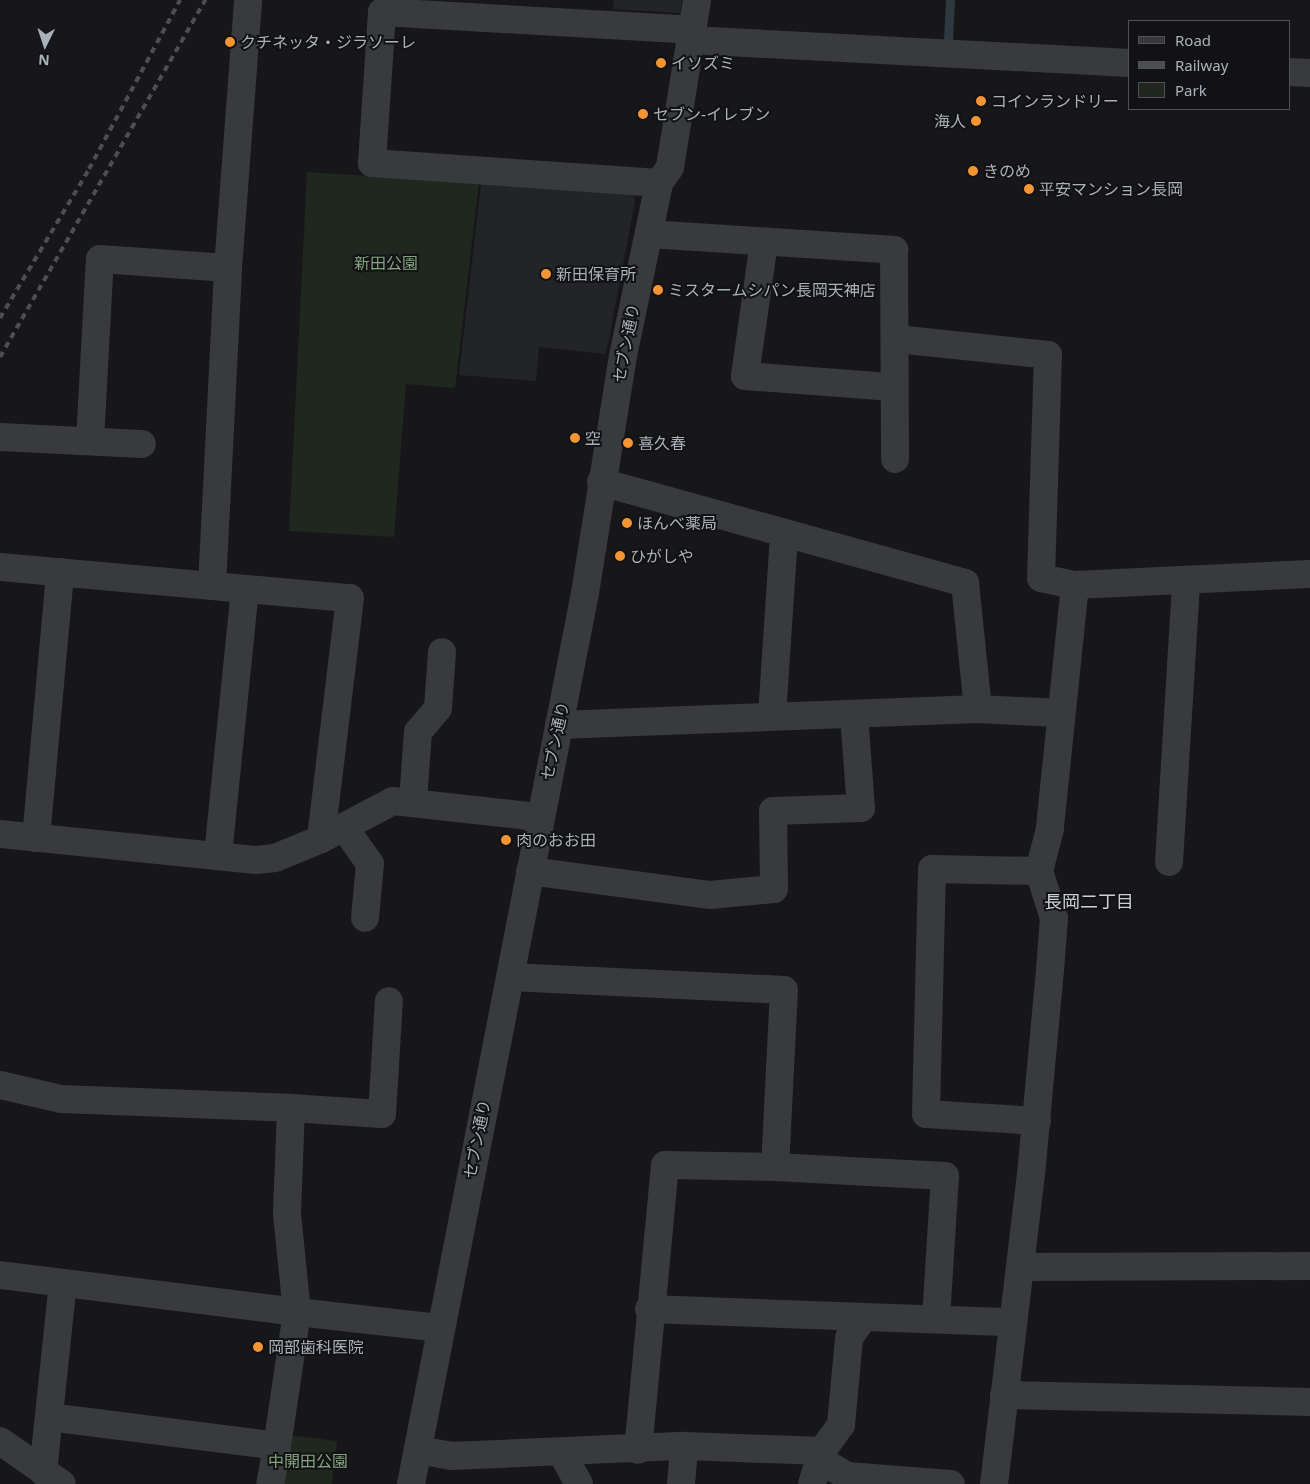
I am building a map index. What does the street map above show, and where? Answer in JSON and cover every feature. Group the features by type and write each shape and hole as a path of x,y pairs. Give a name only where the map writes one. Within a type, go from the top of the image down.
{"street":[{"path":"212,586 228,268 248,0"},
{"name":"セブン通り","path":"411,1484 439,1328 510,977 539,817 559,725 601,482 659,183 670,167 697,0"},
{"path":"659,183 372,163 382,12 690,35 1128,63"},
{"path":"1290,72 1310,73"},
{"path":"649,234 894,250 897,339 894,387 895,459"},
{"path":"764,242 745,376 894,387"},
{"path":"90,441 100,259 228,268"},
{"path":"897,339 1048,355 1041,578 1074,585 1186,582 1310,574"},
{"path":"0,437 142,444"},
{"path":"601,482 965,583 978,709"},
{"path":"772,716 784,533"},
{"path":"0,567 350,598 332,833"},
{"path":"36,838 60,572"},
{"path":"1169,862 1186,582"},
{"path":"994,1484 1037,1121 1054,918 1038,871 1050,829 1074,585"},
{"path":"218,855 245,589"},
{"path":"413,801 418,732 438,708 442,652"},
{"path":"559,725 978,709 1062,713"},
{"path":"530,871 710,895 774,889 773,811 861,808 854,714"},
{"path":"0,834 218,855 275,858 332,833 393,801 413,801 539,817"},
{"path":"332,833 370,864 365,918"},
{"path":"1037,1121 926,1114 932,869 1038,871"},
{"path":"510,977 784,990 776,1167"},
{"path":"0,1085 61,1099 291,1108 382,1114 389,1002"},
{"path":"270,1484 297,1312 287,1214 291,1108"},
{"path":"638,1450 649,1308 666,1165 776,1167 945,1176 936,1318"},
{"path":"1021,1267 1310,1266"},
{"path":"0,1275 439,1328"},
{"path":"38,1474 49,1417 64,1283"},
{"path":"649,1308 863,1318 936,1318 1012,1322"},
{"path":"819,1465 840,1425 849,1338 863,1318"},
{"path":"1004,1396 1310,1402"},
{"path":"49,1417 277,1446"},
{"path":"0,1441 38,1474"},
{"path":"681,1484 684,1446"},
{"path":"418,1450 451,1456 563,1455 684,1446 819,1465 847,1476 951,1484"},
{"path":"563,1455 579,1484"}],"shaded area":[{"path":"614,0 682,0 680,13 613,9"},
{"name":"新田保育所","path":"481,183 631,191 635,201 606,354 539,347 536,381 459,375"}],"green space":[{"name":"新田公園","path":"307,172 479,183 455,388 406,384 394,537 289,531"},
{"name":"中開田公園","path":"289,1435 337,1441 332,1484 280,1484"}],"waterway":[{"path":"948,40 950,0"}],"railway":[{"path":"0,318 89,169 180,0"},
{"path":"0,357 205,0"}],"place":[{"name":"クチネッタ・ジラソーレ","path":"230,42"},
{"name":"イソズミ","path":"661,63"},
{"name":"コインランドリー","path":"981,101"},
{"name":"セブン-イレブン","path":"643,114"},
{"name":"海人","path":"976,121"},
{"name":"きのめ","path":"973,171"},
{"name":"平安マンション長岡","path":"1029,189"},
{"name":"新田保育所","path":"546,274"},
{"name":"ミスタームシパン長岡天神店","path":"658,290"},
{"name":"空","path":"575,438"},
{"name":"喜久春","path":"628,443"},
{"name":"ほんべ薬局","path":"627,523"},
{"name":"ひがしや","path":"620,556"},
{"name":"肉のおお田","path":"506,840"},
{"name":"岡部歯科医院","path":"258,1347"}],"district":[{"name":"長岡二丁目","path":"1089,901"}]}
